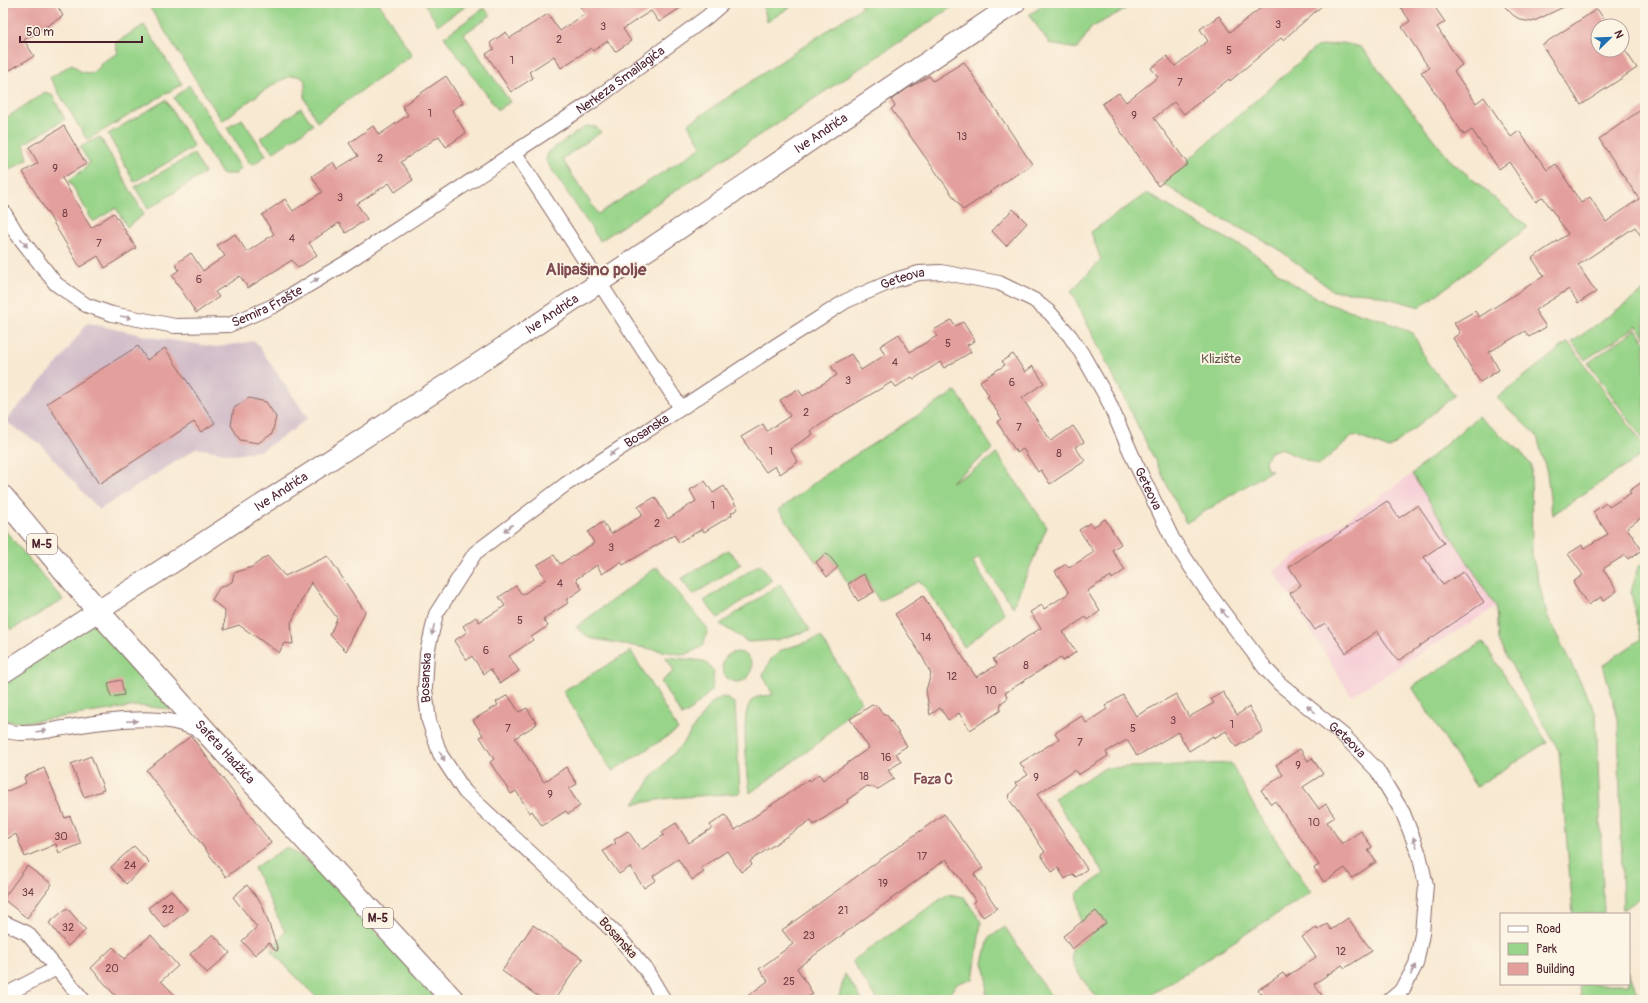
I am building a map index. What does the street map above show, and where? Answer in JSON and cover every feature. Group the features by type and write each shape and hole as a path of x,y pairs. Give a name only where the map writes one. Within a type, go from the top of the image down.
{"main road":[{"name":"Ive Andrića","path":"3,673 496,352 1015,3"},
{"name":"Safeta Hadžića","path":"3,497 91,615 208,734 454,1000"}],"street":[{"name":"Nerkeza Smailagića","path":"514,153 593,101 707,17 723,3"},
{"name":"Semira Frašte","path":"3,210 18,234 56,284 86,305 112,314 175,326 229,325 273,306 344,264 514,153"},
{"path":"514,153 681,408"},
{"name":"Geteova","path":"681,408 846,301 895,280 919,274 941,272 999,283 1034,300 1050,313 1070,336 1103,391 1173,540 1207,590 1265,668 1280,684 1344,736 1377,770 1403,812 1419,854 1426,885 1422,934 1416,964 1403,989 1390,1000"},
{"name":"Bosanska","path":"664,1000 645,968 615,933 465,792 440,754 429,721 425,689 427,653 436,614 474,553 566,484 681,408"},
{"path":"3,730 12,733 26,733 94,723 148,720 174,722 208,734"},
{"path":"3,922 27,933 82,1000"},
{"path":"3,996 55,969"}],"shaded area":[{"path":"87,323 156,338 216,347 255,341 308,418 262,450 236,455 197,448 99,510 40,444 5,421 61,359"},
{"path":"1412,474 1496,607 1351,696 1274,571"}],"green space":[{"path":"147,3 379,3 412,55 317,122 304,97 305,81 296,76 287,78 269,88 222,121"},
{"path":"424,3 471,3 438,25"},
{"path":"763,3 796,3 767,22"},
{"path":"859,3 958,3 600,241 546,161 548,152 586,126 596,127 601,132 562,159 598,214 702,147 688,124 862,7"},
{"path":"1046,3 1136,3 1091,28 1077,49 1050,44 1029,15"},
{"path":"484,8 491,15 464,34 510,102 498,110 444,37"},
{"path":"144,25 182,84 87,140 50,78 72,64 80,71 90,74 100,67 101,63 118,53 115,43"},
{"path":"1343,43 1361,47 1449,159 1528,227 1420,307 1369,293 1333,291 1277,248 1211,214 1162,183 1316,47"},
{"path":"189,85 241,168 236,174 222,174 174,98"},
{"path":"45,92 52,95 65,119 24,144 28,159 10,170 3,156 3,120"},
{"path":"166,100 194,147 134,182 108,134"},
{"path":"301,108 313,125 274,152 260,138"},
{"path":"242,119 266,155 254,164 250,164 227,128"},
{"path":"100,137 144,214 127,227 116,208 93,222 69,180 86,168 89,162 80,147"},
{"path":"194,154 205,173 148,209 135,187"},
{"name":"Klizište","path":"1147,193 1195,222 1251,251 1294,285 1328,304 1380,319 1413,333 1427,362 1455,395 1389,449 1354,435 1319,465 1291,454 1282,448 1270,452 1265,461 1267,469 1272,470 1186,523 1071,291 1101,260 1091,232"},
{"path":"1645,290 1645,337 1637,326 1585,360 1572,342"},
{"path":"1636,329 1645,342 1645,442 1588,363"},
{"path":"1568,342 1645,447 1645,453 1552,515 1547,473 1537,436 1497,398"},
{"path":"956,391 993,449 951,482 969,473 997,454 1047,527 1013,607 978,557 973,562 1005,614 964,647 943,613 920,581 879,601 864,574 848,584 838,567 827,554 816,562 779,510 827,473"},
{"path":"1478,416 1519,450 1531,465 1532,555 1547,615 1596,714 1604,913 1573,913 1559,751 1498,641 1496,607 1412,474"},
{"path":"3,528 63,600 11,630 3,617"},
{"path":"728,550 741,564 693,595 681,579"},
{"path":"1645,562 1645,883 1643,885 1645,887 1645,895 1623,910 1618,718 1603,665 1641,639 1631,592 1638,567"},
{"path":"760,564 772,580 718,618 704,601"},
{"path":"657,567 708,629 703,646 685,655 589,638 576,627"},
{"path":"780,584 810,630 777,640 748,642 720,624"},
{"path":"96,622 172,709 137,706 28,722 3,721 3,680"},
{"path":"821,637 861,701 817,744 750,793 746,760 745,733 747,710 750,703 757,697 773,695 763,675 771,659 782,650"},
{"path":"1483,642 1547,742 1476,787 1412,687"},
{"path":"631,651 678,730 612,771 563,691"},
{"path":"737,652 748,656 752,667 748,678 737,682 726,678 722,667 726,656"},
{"path":"666,657 704,661 714,671 712,690 690,711 682,716 661,682 674,671"},
{"path":"722,697 727,698 735,704 740,793 670,798 634,804 653,776 684,742 710,704"},
{"path":"1231,763 1256,810 1311,892 1143,1000 1100,1000 1076,970 1073,963 1072,949 1106,923 1096,911 1081,923 1077,893 1104,874 1054,798 1105,768"},
{"path":"287,847 327,875 437,1000 319,1000 271,951 285,932 254,868"},
{"path":"948,894 964,897 981,922 973,980 960,982 957,984 947,1000 877,1000 852,961"},
{"path":"1005,927 1053,1000 986,1000 987,976 983,963 989,938"},
{"path":"845,974 862,1000 838,1000"},
{"path":"1630,974 1641,1000 1581,1000 1580,985 1630,985"}],"building":[{"path":"3,3 56,3 63,16 24,40 34,56 3,74"},
{"path":"578,3 688,3 659,22 651,11 623,29 631,41 615,52 608,41 593,51 591,48 561,68 554,56 529,72 533,78 511,92 486,54 494,49 490,43 506,32 510,38 548,14 560,31 585,14"},
{"path":"1267,3 1325,3 1283,40 1281,38 1230,81 1229,79 1184,114 1174,102 1154,118 1188,164 1158,186 1102,104 1119,93 1126,102 1158,77 1151,68 1167,56 1175,66 1208,41 1200,29 1219,16 1230,32"},
{"path":"1398,3 1432,3 1445,22 1437,27 1462,65 1454,71 1476,103 1484,97 1511,137 1519,131 1547,170 1556,164 1581,203 1590,197 1606,222 1639,199 1599,139 1645,107 1645,242 1635,227 1578,265 1596,292 1578,303 1569,289 1535,310 1546,327 1529,337 1525,331 1489,352 1499,370 1480,382 1453,338 1460,333 1454,323 1475,311 1479,317 1544,276 1532,258 1568,234 1543,197 1536,202 1509,162 1499,169 1472,130 1464,135 1421,72 1429,68 1402,27 1410,21"},
{"path":"1501,3 1572,3 1532,22 1521,20 1513,15"},
{"path":"1597,9 1603,18 1590,18 1590,58 1630,58 1637,68 1581,105 1542,45"},
{"path":"964,62 1032,164 963,210 891,109 895,106 891,100 929,76 933,81"},
{"path":"446,76 463,103 452,110 466,133 446,147 439,136 401,162 413,180 395,192 389,183 357,204 367,219 346,233 339,223 309,243 317,255 298,268 292,260 248,288 240,276 215,292 219,297 196,313 172,275 179,270 175,264 191,253 203,271 225,256 217,245 235,234 247,252 274,234 262,215 285,199 293,211 322,192 312,176 333,162 337,169 358,156 349,143 373,126 379,135 408,115 402,106"},
{"path":"64,126 86,164 62,178 91,228 114,213 136,248 105,268 98,256 80,267 23,172 38,163 29,147"},
{"path":"1013,209 1027,223 1006,246 992,231"},
{"path":"951,320 955,326 963,322 975,341 967,345 971,352 944,368 940,362 914,379 912,377 896,387 892,382 829,419 811,431 813,434 790,449 798,462 780,474 775,466 766,472 741,437 763,424 767,431 790,416 780,400 798,389 803,396 837,375 831,366 851,354 861,370 885,355 880,346 899,334 910,352 937,336 934,330"},
{"path":"138,346 147,360 165,348 215,423 201,432 194,422 99,484 47,403"},
{"path":"1013,354 1025,372 1033,366 1044,383 1022,398 1051,441 1073,426 1084,442 1075,447 1085,461 1050,484 1041,470 1038,472 1023,449 1017,453 997,422 1002,419 987,397 989,396 980,381 1005,365 1002,361"},
{"path":"249,398 266,402 276,417 272,434 258,443 240,440 231,425 234,408"},
{"path":"1645,480 1645,515 1627,528 1642,550 1628,559 1625,555 1603,569 1617,591 1603,601 1601,597 1588,605 1573,582 1583,575 1568,554 1582,545 1584,548 1608,534 1593,512 1606,503 1609,507 1631,493 1629,491"},
{"path":"705,481 713,493 724,486 738,509 731,513 732,515 704,532 702,529 679,542 674,535 623,565 621,562 602,574 597,565 576,579 582,589 566,600 568,603 543,619 548,626 531,637 533,640 509,656 519,671 500,683 490,669 484,674 472,656 467,660 454,641 467,632 463,626 476,617 479,622 505,606 499,597 516,586 522,595 546,579 537,565 554,555 560,564 594,543 588,532 603,522 611,534 643,515 638,507 655,497 668,519 696,501 690,490"},
{"path":"1387,501 1399,518 1418,505 1444,543 1424,557 1443,585 1463,572 1484,602 1398,661 1377,631 1346,653 1325,623 1315,630 1290,593 1301,585 1289,567"},
{"path":"1105,519 1121,544 1112,550 1125,570 1112,579 1111,576 1087,591 1100,611 1088,620 1086,617 1063,632 1076,652 1063,661 1061,657 1005,693 1008,698 1001,703 1000,711 970,730 959,713 948,720 940,708 930,715 926,690 931,674 923,658 895,614 923,596 976,677 997,665 993,659 1041,628 1030,612 1042,605 1044,609 1069,593 1055,571 1066,564 1069,568 1094,552 1079,530 1090,523 1093,527"},
{"path":"827,553 838,567 827,577 816,562"},
{"path":"267,556 285,576 328,556 365,612 346,651 330,635 337,618 311,582 291,623 293,644 284,643 279,653 239,625 224,630 225,611 212,600 219,588 232,582 234,573 252,567"},
{"path":"864,574 874,592 858,601 848,584"},
{"path":"121,680 124,695 111,697 108,683"},
{"path":"1223,692 1237,715 1249,707 1263,731 1236,747 1226,731 1214,738 1213,736 1189,751 1178,732 1137,756 1127,740 1106,752 1108,756 1078,775 1075,770 1037,794 1087,869 1076,877 1073,874 1065,879 1058,868 1052,872 1041,855 1045,852 1009,799 1010,794 1017,786 1015,783 1028,775 1020,763 1059,739 1055,733 1082,716 1086,723 1107,709 1105,706 1123,695 1136,716 1176,694 1189,717 1214,703 1211,699"},
{"path":"508,695 519,712 527,708 537,724 515,738 544,782 566,767 577,784 569,789 580,806 568,814 566,811 542,826 532,811 530,813 516,791 511,794 490,762 494,759 480,737 483,735 473,720 498,705 496,702"},
{"path":"872,705 877,706 882,713 887,715 907,746 896,753 901,762 888,770 894,779 878,789 867,786 847,800 848,802 814,825 811,820 750,861 752,865 741,872 727,851 701,868 704,872 692,880 678,859 653,876 656,880 644,888 630,867 619,874 603,851 616,843 614,840 628,831 641,850 664,835 662,832 676,823 689,843 712,828 710,825 725,815 735,830 809,779 810,781 819,774 823,780 869,748 850,719"},
{"path":"191,736 271,843 226,877 146,770"},
{"path":"1300,749 1308,761 1312,758 1323,774 1303,787 1319,809 1326,804 1335,817 1327,822 1342,844 1361,831 1372,847 1368,850 1376,862 1352,878 1345,868 1324,882 1314,868 1319,865 1275,801 1271,804 1261,790 1283,775 1276,765"},
{"path":"91,756 104,790 84,797 71,764"},
{"path":"44,768 65,818 70,816 81,844 59,853 56,844 25,857 16,834 3,841 3,793 26,783 24,777"},
{"path":"944,814 983,868 974,874 997,908 983,917 973,902 976,901 946,859 797,968 813,994 804,1000 742,1000 768,981 759,969 793,944 782,930"},
{"path":"134,846 149,862 126,884 111,867"},
{"path":"27,866 52,884 27,918 3,899"},
{"path":"247,885 262,904 278,950 276,951 269,943 255,955 242,941 257,927 233,897"},
{"path":"171,890 187,910 165,928 148,908"},
{"path":"67,908 86,930 68,946 49,923"},
{"path":"1096,911 1106,923 1072,949 1063,936"},
{"path":"1348,918 1372,951 1345,968 1342,965 1314,984 1325,1000 1265,1000 1258,990 1283,973 1286,977 1316,957 1302,937 1316,928 1317,930 1327,924 1331,930"},
{"path":"533,925 583,959 554,1000 543,1000 502,971"},
{"path":"213,934 230,953 207,973 190,954"},
{"path":"151,935 178,966 161,981 180,1000 119,1000 91,968 113,947 124,959"}],"district":[{"name":"Alipašino polje","path":"596,269"},
{"name":"Faza C","path":"933,779"}]}
